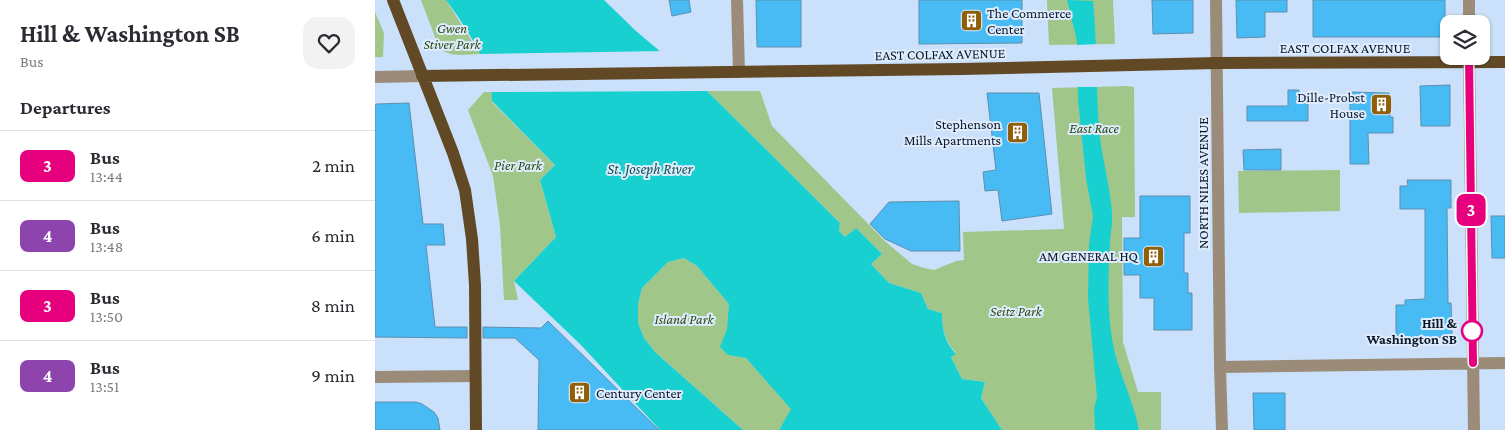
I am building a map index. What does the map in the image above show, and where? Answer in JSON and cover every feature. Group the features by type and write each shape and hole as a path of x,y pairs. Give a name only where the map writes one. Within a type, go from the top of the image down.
{"main road":[{"path":"393,0 453,153 465,190 469,210 475,285 476,430"},
{"name":"EAST COLFAX AVENUE","path":"422,76 1440,60"},
{"name":"EAST COLFAX AVENUE","path":"1490,61 1505,62"}],"street":[{"path":"737,0 739,72"},
{"name":"NORTH NILES AVENUE","path":"1216,0 1222,430"},
{"path":"1469,0 1469,15"},
{"path":"1469,65 1474,430"},
{"name":"EAST COLFAX AVENUE","path":"375,77 422,76"},
{"path":"1220,367 1505,363"},
{"path":"375,378 475,376"}],"green space":[{"name":"Gwen Stiver Park","path":"421,0 446,0 480,54 457,55 442,49 438,45"},
{"path":"1047,0 1113,0 1115,44 1049,45"},
{"path":"375,12 384,33 383,57 375,57"},
{"name":"Seitz Park","path":"1134,87 1135,217 1122,217 1123,342 1138,392 1161,392 1161,430 1002,430 981,398 985,382 962,379 951,357 956,353 945,335 942,313 928,309 921,293 889,283 871,264 882,254 856,228 845,237 839,231 840,223 707,91 760,91 772,126 886,242 912,264 934,270 956,261 964,260 963,232 1064,229 1052,88"},
{"name":"Pier Park","path":"484,92 492,92 492,102 555,165 540,180 556,237 514,281 518,300 504,300 500,225 493,176 468,110"},
{"path":"1340,170 1340,211 1239,213 1238,171"},
{"name":"Island Park","path":"684,258 697,266 729,304 728,355 746,358 792,409 779,430 743,430 655,352 644,338 638,323 638,304 642,288 668,262"}],"water":[{"name":"St. Joseph River","path":"446,0 604,0 636,31 707,91 840,223 839,231 845,237 856,228 882,254 871,264 889,283 921,293 928,309 942,313 945,335 949,345 956,354 951,357 962,379 985,382 981,398 1002,430 779,430 791,409 746,358 728,355 720,347 727,329 729,304 697,266 684,258 668,262 642,288 638,304 638,323 644,338 655,352 743,430 660,430 581,345 514,281 556,237 540,180 555,165 492,101 491,88 483,61 470,35"},
{"name":"East Race","path":"1067,0 1093,1 1099,127 1112,213 1108,280 1110,327 1117,362 1139,430 1095,430 1094,408 1097,397 1088,298 1089,245 1093,216 1086,178 1078,100 1077,41"}],"pier":[{"path":"1099,44 1100,87 1076,87 1075,45"},
{"path":"664,51 710,91 489,92 478,54"}],"building":[{"path":"669,0 689,0 691,12 672,16"},
{"path":"756,0 801,0 801,47 757,47"},
{"name":"The Commerce Center","path":"919,0 1022,0 1022,43 919,44"},
{"path":"1152,0 1193,0 1193,33 1153,34"},
{"path":"1236,0 1287,0 1287,12 1265,12 1265,37 1237,38"},
{"path":"1313,0 1445,0 1445,15 1440,15 1440,37 1313,37"},
{"path":"1450,85 1450,126 1421,126 1420,86"},
{"path":"1288,90 1299,90 1299,94 1308,94 1308,121 1247,121 1247,106 1288,106"},
{"path":"1350,92 1389,93 1390,117 1393,117 1393,133 1368,133 1369,164 1350,164"},
{"name":"Stephenson Mills Apartments","path":"987,93 1039,93 1052,214 1002,221 998,190 985,191 983,172 996,170"},
{"path":"409,103 423,224 443,224 445,245 426,245 435,327 467,327 467,338 375,337 375,108 376,104"},
{"path":"1281,149 1281,170 1244,170 1243,150"},
{"path":"1407,180 1451,180 1451,208 1447,208 1448,303 1451,303 1452,337 1396,338 1396,305 1405,305 1405,300 1425,299 1425,209 1400,209 1400,186 1408,186"},
{"name":"AM GENERAL HQ","path":"1140,196 1190,196 1190,233 1184,233 1184,273 1188,273 1188,293 1192,293 1192,330 1154,330 1154,298 1140,298 1140,275 1124,275 1124,238 1140,238"},
{"path":"959,201 960,251 911,251 885,239 870,224 889,202"},
{"path":"1491,216 1505,216 1505,258 1492,258"},
{"name":"Century Center","path":"548,321 659,430 538,430 539,360 515,338 483,338 483,327 541,328"},
{"path":"1253,393 1285,393 1285,430 1254,430"},
{"path":"375,402 416,402 422,404 434,412 438,418 440,430 375,430"}],"bus line":[{"name":"3","path":"1469,65 1473,363"}],"place":[{"name":"The Commerce Center","path":"971,21"},
{"name":"Dille-Probst House","path":"1381,105"},
{"name":"Stephenson Mills Apartments","path":"1017,132"},
{"name":"AM GENERAL HQ","path":"1154,256"},
{"name":"Hill & Washington SB","path":"1472,331"},
{"name":"Century Center","path":"580,393"}]}
